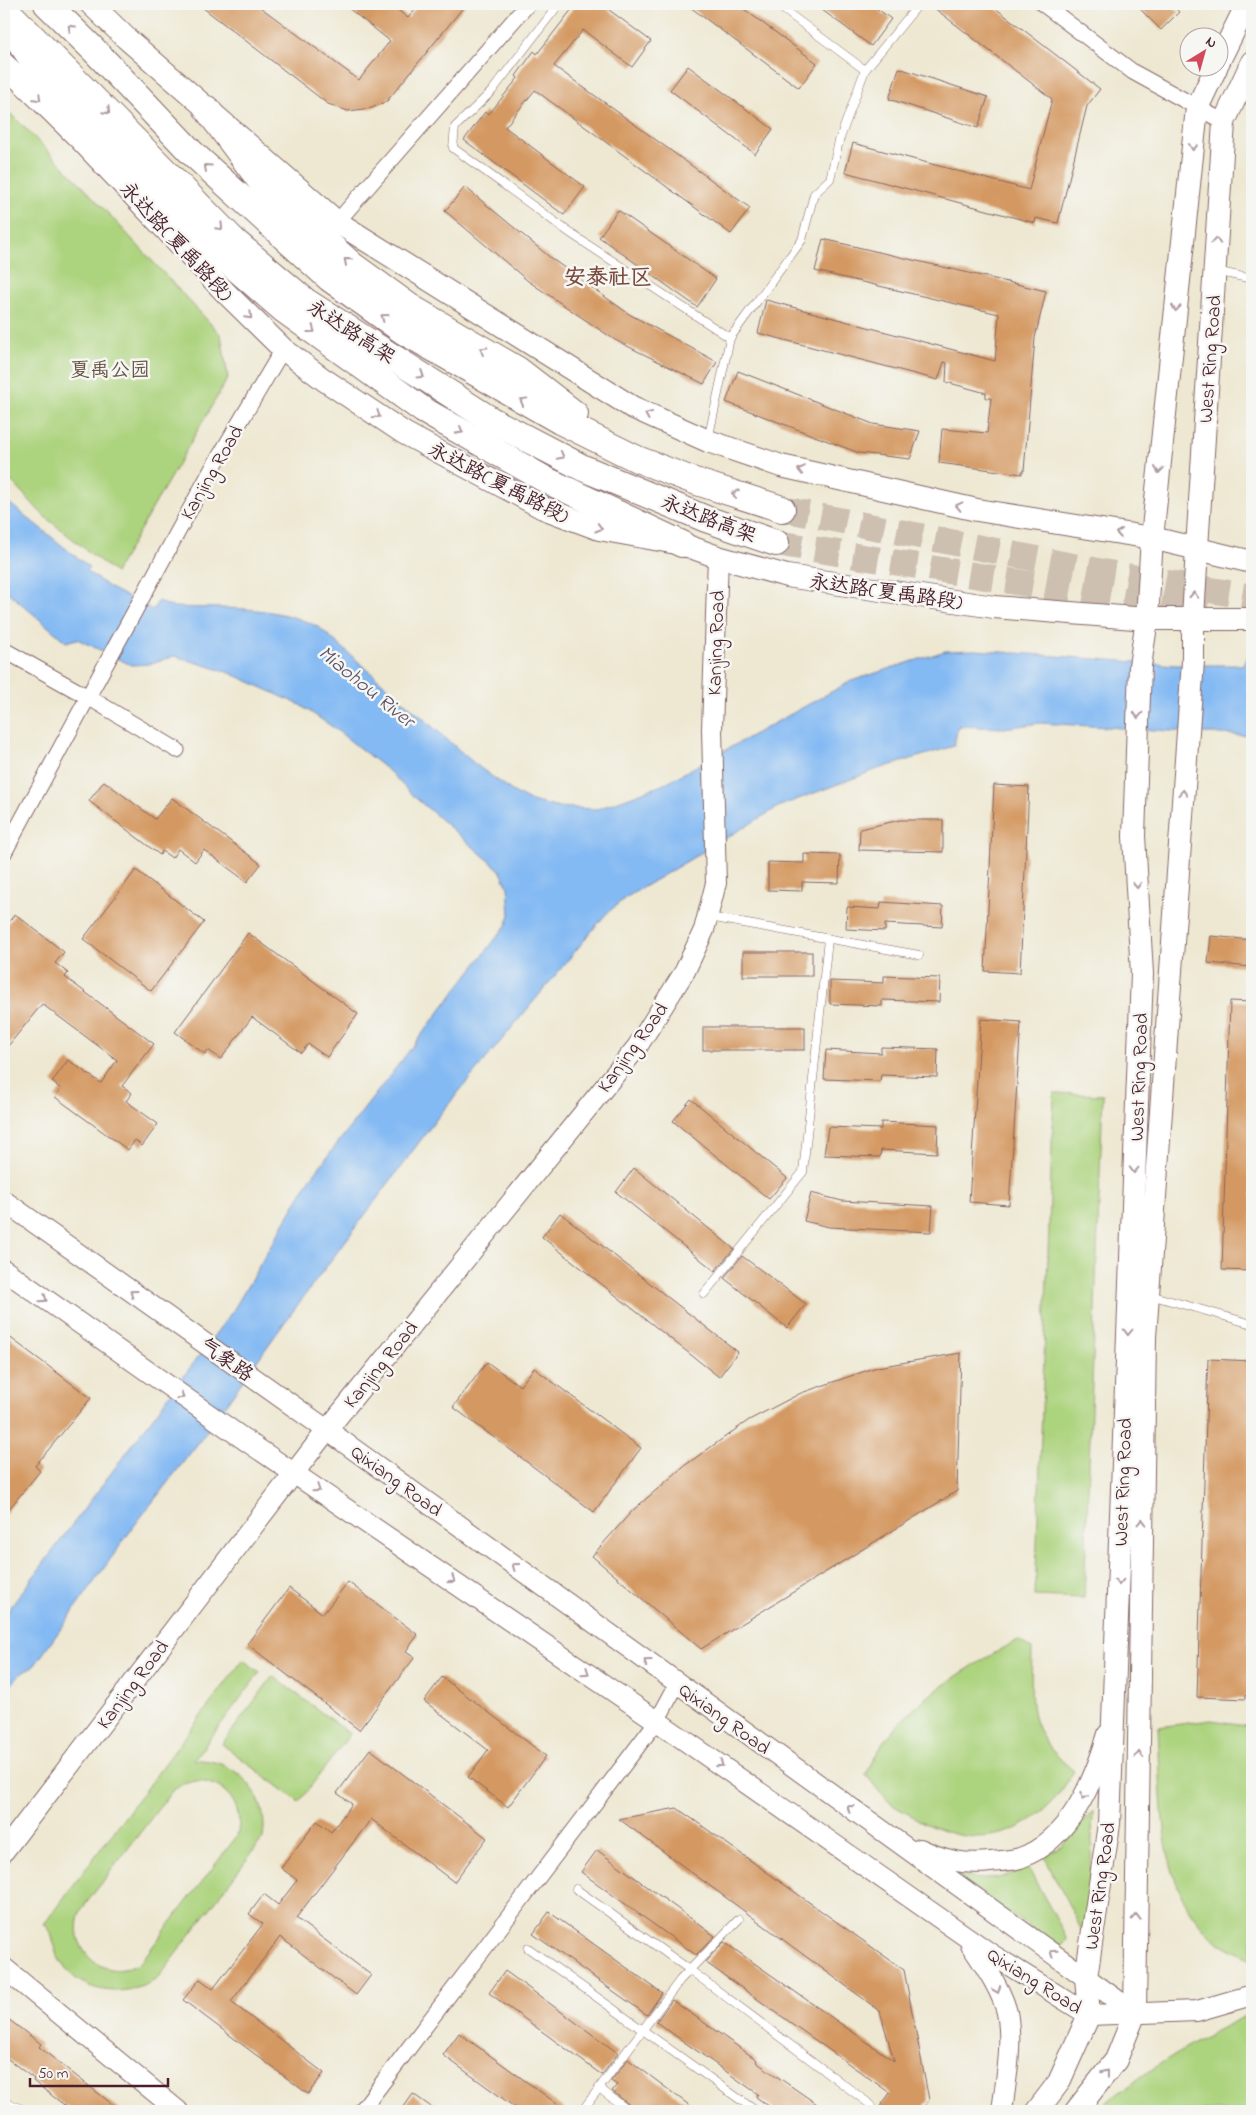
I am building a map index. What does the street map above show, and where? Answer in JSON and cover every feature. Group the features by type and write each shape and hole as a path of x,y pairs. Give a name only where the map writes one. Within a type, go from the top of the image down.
{"highway":[{"name":"永达路高架","path":"47,4 96,52 190,152 329,278 403,331 474,374 560,421 637,459 696,482 782,509"},
{"name":"永达路高架","path":"4,8 65,86 234,241 305,300 491,420 584,468 706,520 776,543"},
{"path":"4,18 199,236 284,310 423,410 546,480 682,544"},
{"path":"207,110 265,187 352,265 410,307 518,370 637,459"}],"main road":[{"path":"91,4 207,110 337,222 632,408 708,441 782,466 978,510 1152,538 1252,562"},
{"path":"102,4 126,38"},
{"path":"1228,43 1247,4"},
{"name":"West Ring Road","path":"1076,2111 1116,2060 1135,2013 1144,1357 1193,661 1197,548 1224,122 1252,62"},
{"name":"永达路(夏禹路段)","path":"4,64 81,140 225,292 283,348 323,379 404,433 543,508 599,530 682,544 718,557 787,576 994,607 1147,619 1252,619"},
{"name":"West Ring Road","path":"1036,2111 1059,2082 1089,2014 1086,1977 1109,1824 1142,974 1134,836 1140,666 1147,619 1152,538 1197,108 1211,78"}],"street":[{"path":"337,222 528,4"},
{"path":"1043,4 1133,72 1224,122"},
{"name":"Kanjing Road","path":"4,853 140,598 212,469 283,348"},
{"name":"Kanjing Road","path":"4,1851 327,1430 637,1047 686,971 704,930 716,883 712,729 718,557"},
{"path":"4,650 177,750"},
{"name":"气象路","path":"4,1201 280,1396"},
{"name":"Qixiang Road","path":"4,1270 141,1368 657,1721 962,1934 1089,2014 1135,2013"},
{"name":"Qixiang Road","path":"280,1396 1135,2013"},
{"path":"361,2111 657,1721 677,1684"},
{"path":"881,1830 938,1858 970,1864 1020,1858 1050,1840 1069,1820 1097,1771 1114,1718"},
{"path":"962,1934 990,1973 1008,2016 1009,2058 1002,2111"},
{"path":"4,1968 178,2111"},
{"path":"1135,2013 1197,2011 1252,1995"}],"lane":[{"path":"559,4 492,91 455,127 453,148 573,235 730,338"},
{"path":"776,4 865,70"},
{"path":"708,441 730,338 802,240 814,194 830,179 838,141 865,70 916,5"},
{"path":"1214,270 1252,280"},
{"path":"707,917 919,955"},
{"path":"704,1294 803,1172 828,939"},
{"path":"1148,1295 1252,1324"},
{"path":"576,1889 690,1970 871,2105"},
{"path":"582,2111 690,1970 739,1919"},
{"path":"528,1948 756,2111"},
{"path":"599,2088 630,2111"},
{"path":"4,2100 26,2111"}],"green space":[{"name":"夏禹公园","path":"4,107 77,180 221,335 228,378 115,573 44,516 4,473"},
{"path":"1054,1093 1103,1095 1084,1598 1035,1596"},
{"path":"1018,1640 1032,1649 1032,1703 1034,1717 1039,1730 1058,1757 1074,1771 1060,1792 1044,1810 1026,1823 1007,1832 986,1836 964,1836 941,1830 891,1804 866,1775 878,1752 893,1731 910,1712 930,1695 973,1666"},
{"path":"243,1660 260,1672 194,1760 210,1761 224,1765 237,1772 247,1782 256,1794 261,1807 264,1822 263,1838 157,1979 144,1986 130,1990 101,1990 88,1985 75,1978 65,1968 57,1955 50,1931 44,1924","holes":["196,1781 207,1782 224,1791 231,1798 238,1815 237,1836 140,1963 126,1969 113,1969 101,1966 91,1959 83,1949 78,1937 77,1924 81,1910 172,1791 183,1784"]},
{"path":"273,1676 350,1734 299,1802 222,1744"},
{"path":"1211,1720 1252,1726 1252,1959 1226,1947 1215,1939 1204,1929 1188,1908 1177,1884 1169,1859 1164,1833 1158,1727"},
{"path":"1093,1811 1089,1911 1082,1931 1044,1856 1063,1846"},
{"path":"1027,1866 1068,1940 1061,1945 1052,1943 953,1875 991,1879 1008,1875"},
{"path":"1252,2013 1252,2111 1095,2111 1170,2057 1230,2023"}],"water":[{"name":"Miaohou River","path":"4,499 89,567 86,571 112,589 153,610 158,601 172,607 267,611 303,620 320,628 475,764 512,791 528,800 555,807 597,809 662,785 851,681 945,651 975,650 1176,665 1242,665 1252,650 1252,736 1041,723 1004,728 958,726 954,746 878,769 780,806 625,898 606,914 438,1117 282,1326 202,1438 134,1526 35,1665 19,1675 4,1694 4,1616 234,1309 310,1179 507,924 510,915 508,887 500,870 411,794 390,772 334,728 300,705 230,673 175,656 149,664 131,665 77,639 66,642 4,589"}],"building":[{"path":"198,4 256,4 359,80 390,41 343,4 390,4 408,18 419,4 466,4 387,101 372,108 348,111 328,104"},
{"path":"576,4 601,4 651,41 632,67 583,30 554,66 750,208 731,234 535,90 505,127 585,187 564,215 464,140 485,112 489,114 518,78 516,76 534,51 537,54"},
{"path":"686,4 737,4 817,63 799,88"},
{"path":"814,4 871,4 891,19 871,46"},
{"path":"929,4 990,4 1100,89 1087,106 1058,223 1036,218 1035,223 845,172 853,143 1029,190 1052,99"},
{"path":"1135,4 1171,4 1179,12 1161,30"},
{"path":"688,66 773,129 755,154 670,90"},
{"path":"899,68 988,97 978,128 889,99"},
{"path":"465,187 552,259 629,314 717,362 704,384 615,340 528,281 445,211"},
{"path":"618,210 716,279 697,307 599,237"},
{"path":"823,239 1046,291 1035,338 1024,471 1022,471 1022,474 939,463 942,429 987,433 991,398 986,398 986,393 946,382 947,363 944,362 938,380 758,333 766,300 995,361 999,314 815,271"},
{"path":"738,371 873,424 920,431 910,459 859,453 726,402"},
{"path":"104,781 155,819 172,798 261,864 247,882 204,850 195,862 178,849 172,858 162,851 160,855 89,801"},
{"path":"994,785 1029,787 1020,973 985,971"},
{"path":"900,820 943,820 943,852 859,850 860,829"},
{"path":"804,854 840,855 839,883 802,882 802,891 768,890 768,862 804,863"},
{"path":"136,870 204,922 151,991 83,939"},
{"path":"881,902 943,906 942,927 885,924 885,931 846,929 847,907 880,909"},
{"path":"15,914 64,952 55,963 68,973 65,977 154,1044 122,1086 132,1093 126,1101 158,1124 142,1146 135,1140 128,1150 55,1097 61,1089 52,1082 68,1060 101,1083 117,1060 42,1004 4,1051 4,928"},
{"path":"248,933 358,1014 327,1057 308,1044 301,1053 252,1017 221,1059 208,1050 205,1054 175,1032"},
{"path":"1211,936 1252,940 1252,967 1208,963"},
{"path":"743,952 812,952 812,976 743,976"},
{"path":"884,976 940,978 939,1002 882,1000 882,1006 830,1004 830,981 884,983"},
{"path":"1230,1001 1252,1002 1252,1271 1222,1270"},
{"path":"981,1019 1021,1022 1009,1205 969,1202"},
{"path":"703,1027 805,1027 805,1050 703,1050"},
{"path":"881,1047 938,1049 937,1077 881,1075 880,1081 824,1079 826,1050 881,1053"},
{"path":"691,1099 787,1178 769,1199 673,1121"},
{"path":"881,1122 938,1125 937,1153 881,1150 880,1157 824,1155 828,1127 881,1129"},
{"path":"634,1168 734,1249 715,1271 616,1192"},
{"path":"811,1193 842,1201 933,1206 931,1232 829,1227 804,1221"},
{"path":"560,1213 738,1352 719,1377 542,1237"},
{"path":"742,1256 806,1304 787,1328 724,1278"},
{"path":"4,1333 91,1398 35,1466 40,1471 4,1515"},
{"path":"961,1353 957,1491 701,1649 592,1556 632,1511 684,1466 749,1420 801,1393 877,1367"},
{"path":"1208,1359 1252,1361 1252,1602 1249,1602 1248,1642 1252,1642 1252,1696 1246,1695 1246,1699 1197,1697"},
{"path":"487,1362 520,1386 534,1368 641,1448 594,1512 453,1407"},
{"path":"348,1582 418,1635 406,1651 415,1657 359,1730 247,1644 289,1588 323,1614"},
{"path":"442,1677 546,1756 508,1807 468,1777 488,1750 424,1701"},
{"path":"370,1749 487,1838 454,1882 371,1819 296,1918 371,1975 356,1995 280,1937 231,2002 324,2073 308,2094 183,2000 200,1979 213,1989 263,1924 249,1914 264,1894 278,1905 297,1880 281,1868 317,1821 331,1832 352,1804 337,1793"},
{"path":"677,1808 904,1970 929,2100 921,2111 877,2111 890,2093 705,1962 724,1942 894,2061 880,2011 619,1819"},
{"path":"597,1850 715,1936 696,1955 581,1872"},
{"path":"549,1912 662,1993 647,2015 533,1934"},
{"path":"505,1971 618,2053 602,2075 489,1993"},
{"path":"672,2000 757,2060 756,2062 827,2111 776,2111 756,2097 758,2094 656,2022"},
{"path":"4,2016 41,2044 39,2047 121,2111 72,2111 33,2081 34,2079 4,2056"},
{"path":"459,2033 567,2111 520,2111 443,2055"},
{"path":"628,2059 697,2111 637,2111 612,2091 617,2085 611,2081"},
{"path":"413,2094 437,2111 401,2111"}],"tunnel":[{"path":"782,509 1103,572 1252,597"},
{"path":"776,543 1207,613"}],"district":[{"name":"安泰社区","path":"608,276"}]}
